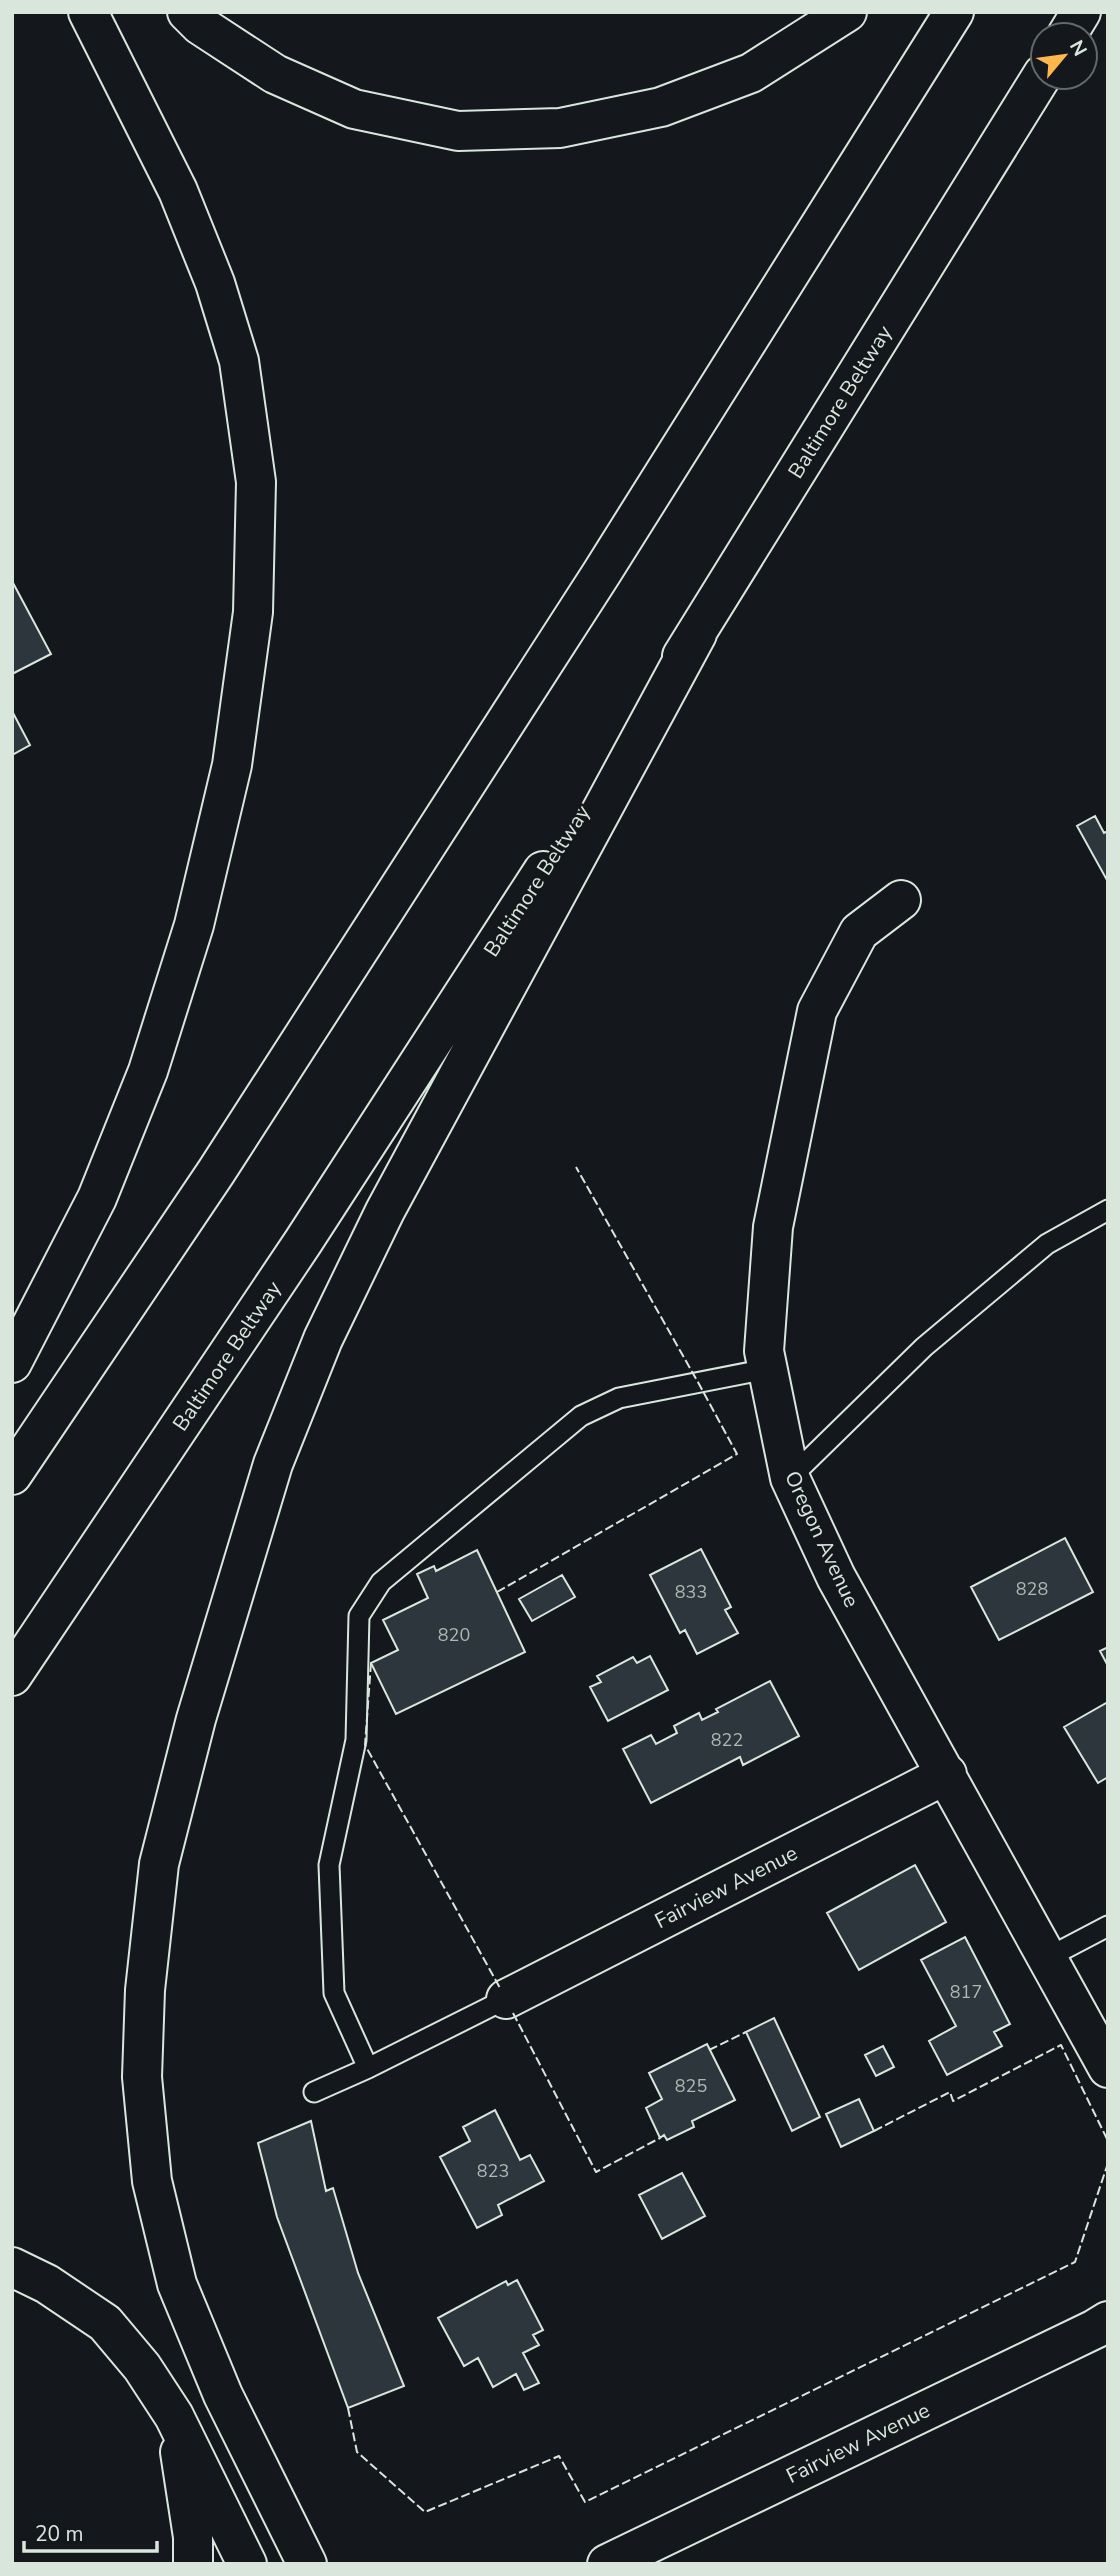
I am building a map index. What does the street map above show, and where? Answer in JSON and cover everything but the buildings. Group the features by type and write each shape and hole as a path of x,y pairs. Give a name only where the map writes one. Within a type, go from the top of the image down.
{"main road":[{"path":"12,1363 97,1198 148,1071 194,925 232,765 253,612 256,482 239,361 215,283 178,191 88,12"},
{"path":"187,12 200,25 275,74 354,109 458,131 560,128 661,107 751,73 847,12"},
{"path":"12,1475 247,1125 601,574 954,12"},
{"name":"Baltimore Beltway","path":"12,1676 303,1242 697,634 1032,91"},
{"path":"307,2564 223,2395 177,2284 152,2181 142,2077 145,1990 159,1864 196,1719 273,1464 323,1339 385,1211 697,634"},
{"name":"Oregon Avenue","path":"901,901 859,932 817,1011 773,1227 764,1351 767,1369 790,1478 836,1577 1108,2068"},
{"name":"Fairview Avenue","path":"506,1999 947,1774"},
{"path":"12,2267 47,2284 105,2323 142,2367 174,2416 247,2564"},
{"name":"Fairview Avenue","path":"607,2564 1108,2321"},
{"path":"174,2416 193,2537 193,2564"}],"lane":[{"path":"790,1478 924,1346 1047,1244 1108,1210"},
{"path":"368,2068 334,1993 329,1866 356,1740 359,1616 381,1581 581,1416 619,1398 767,1369"},
{"path":"1047,1958 1108,1926"},
{"path":"314,2092 506,1999"}],"fence":[{"path":"497,1592 737,1454 576,1167"},
{"path":"371,1663 365,1745 500,1988"},
{"path":"513,2013 596,2172 660,2138"},
{"path":"709,2050 746,2032"},
{"path":"874,2131 950,2092 953,2101 1061,2045 1108,2141"},
{"path":"348,2408 357,2452 425,2512 559,2456 585,2502 1075,2262 1108,2163"}]}
